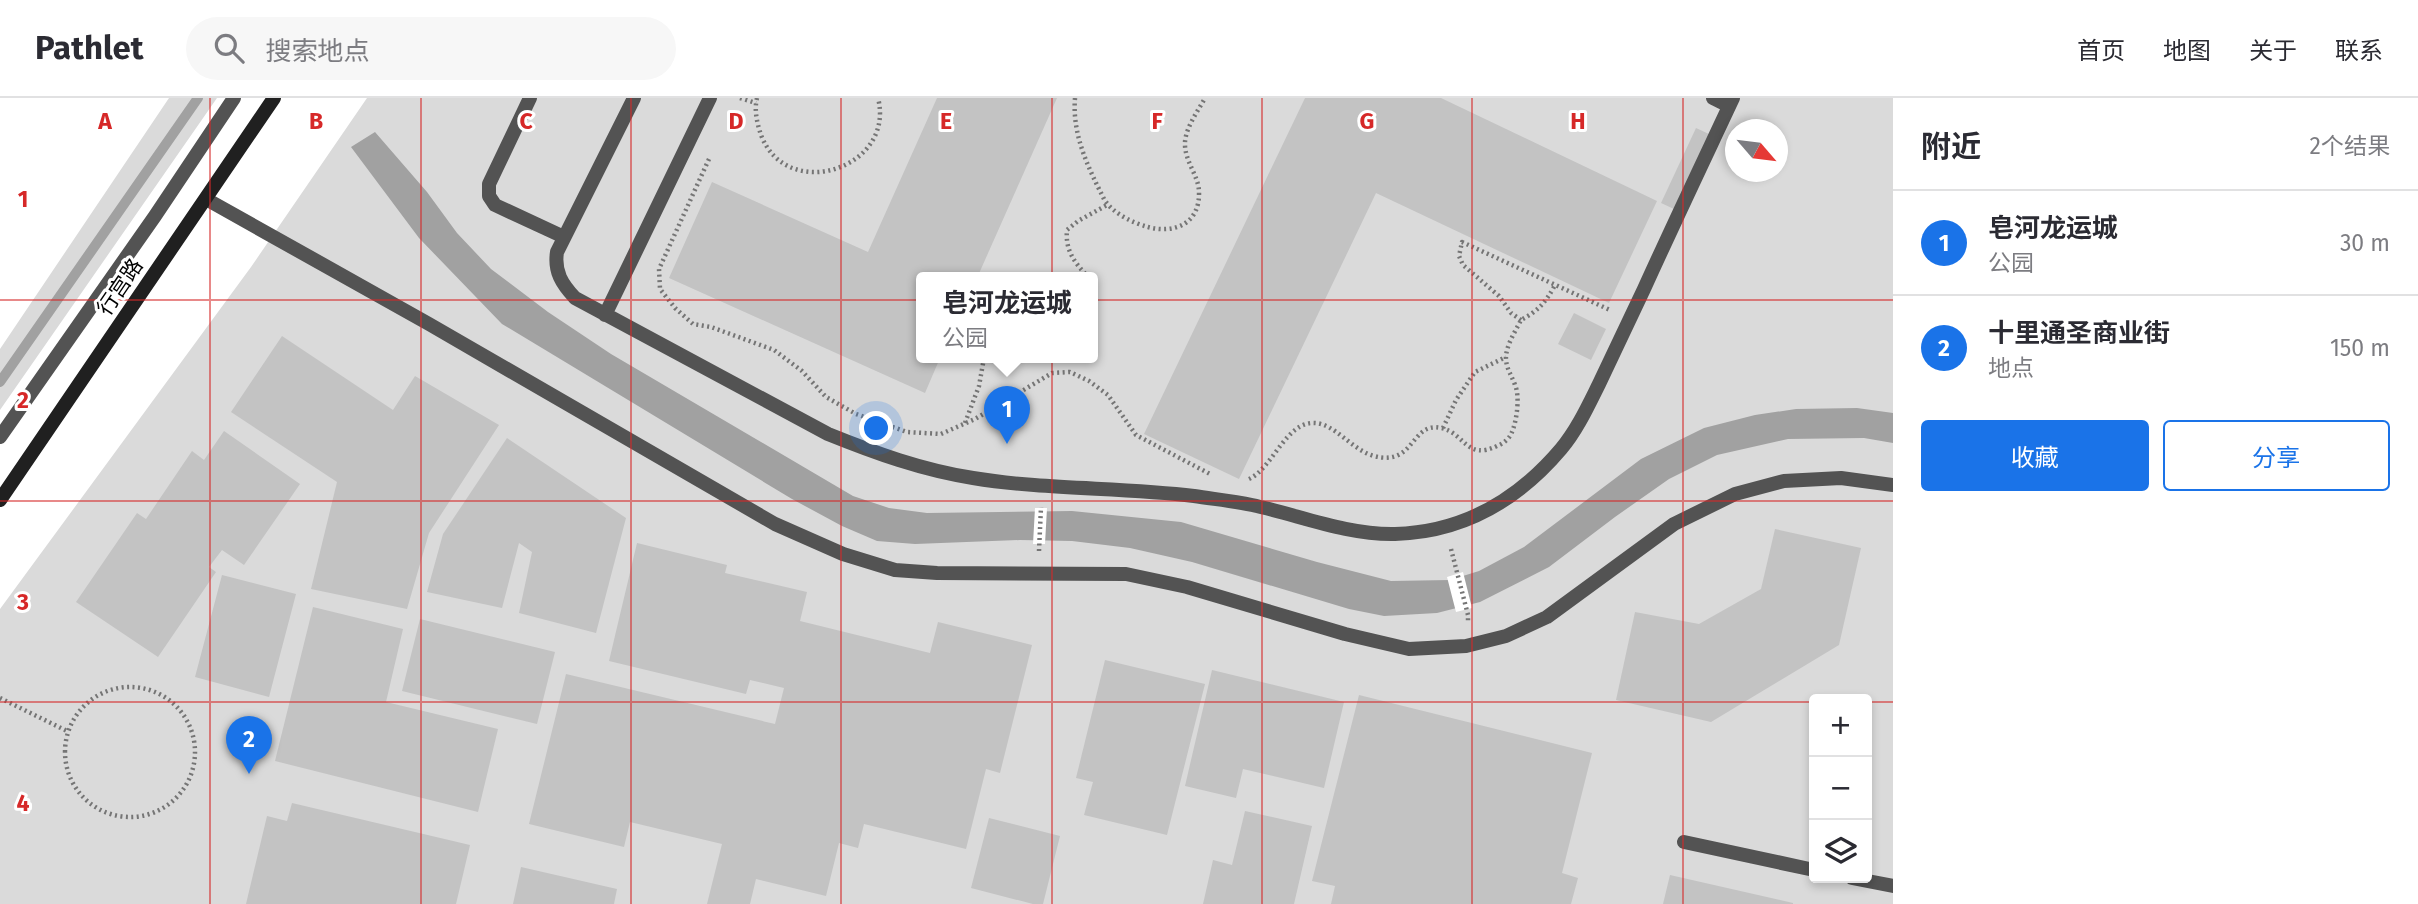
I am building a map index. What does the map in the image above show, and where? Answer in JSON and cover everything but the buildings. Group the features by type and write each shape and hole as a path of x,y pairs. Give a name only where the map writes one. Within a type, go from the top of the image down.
{"main road":[{"name":"行宫路","path":"0,500 274,98"}],"lane":[{"path":"0,437 234,98"},
{"path":"530,98 489,184 489,196 495,205 564,237"},
{"path":"634,98 557,252 555,263 561,283 575,298 828,434 919,467 973,478 1192,496 1250,505 1356,530 1393,534 1445,528 1484,514 1509,498 1561,449 1583,415 1731,102 1713,98"},
{"path":"605,315 710,98"},
{"path":"206,199 786,529 843,554 895,570 1126,574 1187,587 1346,634 1409,649 1466,646 1506,636 1547,617 1674,524 1735,494 1784,481 1841,478 1893,485"},
{"path":"1684,842 1809,869"},
{"path":"1872,882 1893,886"}],"path":[{"path":"740,98 757,101 757,124 764,143 778,159 796,169 816,173 836,170 855,161 869,145 877,127 880,106 877,98"},
{"path":"1075,98 1073,117 1086,165 1107,205 1136,224 1159,230 1177,230 1189,221 1197,207 1200,191 1186,154 1185,139 1205,98"},
{"path":"715,147 659,269 660,289 675,308 693,324 711,327 774,350 802,371 826,397 856,414 907,432 941,434 964,424 1052,373 1070,372 1089,381 1108,395 1136,435 1222,480"},
{"path":"1083,272 1075,264 1066,244 1068,230 1078,221 1107,205"},
{"path":"1521,320 1511,313 1499,296 1463,265 1459,256 1462,242 1629,320"},
{"path":"1241,480 1250,479 1265,468 1283,440 1298,428 1314,422 1343,437 1357,450 1385,458 1394,458 1405,453 1416,437 1428,428 1443,428 1470,448 1486,451 1502,444 1511,434 1516,412 1517,387 1509,373 1506,358 1521,320 1536,312 1555,285"},
{"path":"1443,428 1456,400 1475,372 1506,358"},
{"path":"964,424 979,386 983,363"},
{"path":"1037,574 1042,485"},
{"path":"1445,528 1468,615 1466,646"},
{"path":"114,688 146,689 157,692 174,704 188,721 194,742 194,764 187,784 173,801 155,812 134,817 114,816 94,807 78,793 68,774 64,753 67,732 78,712 94,697 114,688"},
{"path":"0,698 67,732"}],"shaded area":[{"path":"169,98 217,98 0,410 0,349"},
{"path":"367,98 1893,98 1893,904 0,904 0,609 251,267"},
{"path":"375,132 427,192 457,233 491,269 548,312 611,354 853,496 889,508 927,513 1072,511 1181,522 1391,581 1450,580 1479,571 1524,547 1641,459 1704,428 1755,415 1796,409 1857,408 1893,413 1893,443 1864,438 1788,439 1717,455 1669,479 1549,567 1480,602 1437,613 1384,616 1349,609 1192,562 1130,548 1072,541 915,544 877,541 792,499 502,324 419,238 351,147"}],"pier":[{"path":"1035,508 1047,508 1045,544 1033,544"},
{"path":"1463,572 1472,608 1456,612 1447,577"}],"waterway":[{"path":"0,382 198,98"}],"place":[{"name":"皂河龙运城","path":"1007,444"},
{"name":"十里通圣商业街","path":"249,774"}]}
